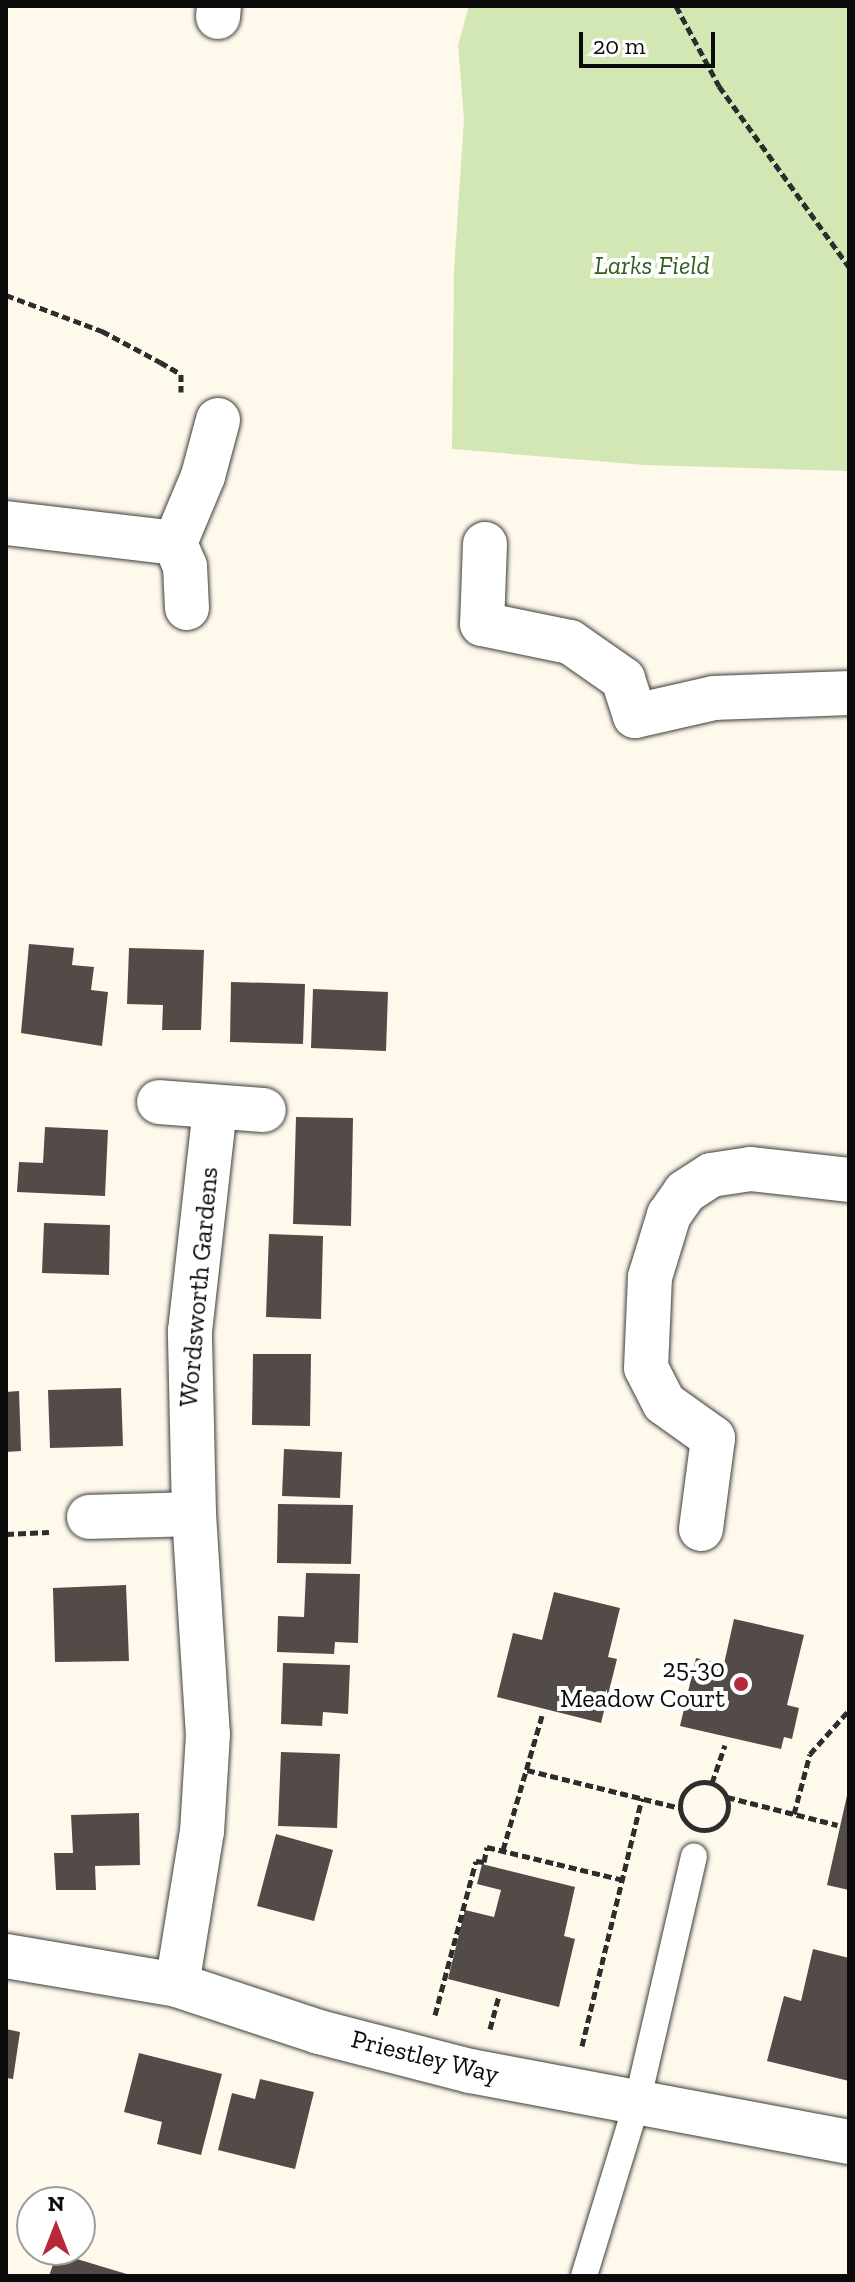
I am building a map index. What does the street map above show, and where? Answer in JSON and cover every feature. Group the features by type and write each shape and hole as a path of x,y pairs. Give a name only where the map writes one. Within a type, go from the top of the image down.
{"street":[{"path":"187,608 185,566 175,543 203,476 218,420"},
{"path":"6,523 175,543"},
{"path":"485,544 482,624 570,642 623,679 635,716 714,698 849,693"},
{"path":"159,1102 264,1110"},
{"name":"Wordsworth Gardens","path":"177,1985 202,1831 208,1734 194,1514 190,1331 215,1107"},
{"path":"701,1529 713,1438 664,1403 646,1368 650,1277 669,1215 685,1192 711,1175 751,1169 849,1180"},
{"path":"89,1517 194,1514"},
{"name":"Priestley Way","path":"6,1956 177,1985 319,2032 470,2071 849,2142"}],"lane":[{"path":"584,2276 637,2103 694,1857"}],"path":[{"path":"676,6 719,86 849,267"},
{"path":"6,295 102,331 181,374 181,408 218,420"},
{"path":"794,1814 810,1754 849,1710"},
{"path":"503,1850 542,1716"},
{"path":"712,1783 725,1745"},
{"path":"527,1770 680,1808"},
{"path":"712,1783 689,1788 680,1808 687,1823 709,1830 723,1821 727,1797"},
{"path":"712,1783 727,1797 838,1825"},
{"path":"580,2054 642,1798"},
{"path":"432,2026 476,1861 484,1862 487,1847 623,1880"},
{"path":"486,2041 499,1995"}],"green space":[{"name":"Larks Field","path":"469,6 849,6 849,471 645,465 452,449 454,270 464,119 458,45"}],"building":[{"path":"29,944 74,948 72,965 94,967 91,990 108,992 102,1046 21,1033"},
{"path":"129,948 204,950 201,1030 162,1030 163,1005 127,1004"},
{"path":"231,982 305,984 303,1044 230,1042"},
{"path":"313,989 388,992 386,1051 311,1048"},
{"path":"296,1117 353,1118 351,1226 293,1224"},
{"path":"45,1127 108,1130 105,1196 17,1192 19,1162 43,1163"},
{"path":"44,1223 110,1225 109,1275 42,1273"},
{"path":"269,1234 323,1236 321,1319 266,1317"},
{"path":"253,1354 311,1354 310,1426 252,1425"},
{"path":"121,1388 123,1446 50,1448 48,1390"},
{"path":"19,1391 21,1451 6,1452 6,1392"},
{"path":"284,1449 342,1452 340,1498 282,1496"},
{"path":"278,1504 353,1505 351,1564 277,1563"},
{"path":"306,1573 360,1574 358,1643 335,1642 334,1654 277,1652 278,1616 304,1617"},
{"path":"126,1585 129,1661 55,1662 53,1588"},
{"path":"554,1592 620,1608 608,1657 617,1659 601,1723 497,1697 513,1633 542,1640"},
{"name":"25-30 Meadow Court","path":"734,1619 804,1635 787,1705 799,1708 792,1739 784,1737 781,1749 680,1726 696,1658 724,1664"},
{"path":"283,1663 350,1665 348,1714 323,1712 322,1726 281,1724"},
{"path":"281,1752 340,1754 337,1828 278,1826"},
{"path":"849,1791 849,1890 827,1885"},
{"path":"139,1813 140,1865 95,1866 96,1890 56,1890 54,1853 73,1853 71,1815"},
{"path":"276,1834 333,1850 314,1921 257,1906"},
{"path":"482,1864 575,1887 564,1936 575,1939 559,2007 448,1979 465,1910 494,1917 501,1890 477,1884"},
{"path":"813,1949 849,1958 849,2081 767,2061 784,1996 801,2001"},
{"path":"6,2029 20,2032 13,2079 6,2078"},
{"path":"139,2053 222,2074 201,2155 157,2144 162,2122 124,2112"},
{"path":"260,2079 314,2092 295,2169 218,2150 232,2093 255,2099"},
{"path":"96,2265 130,2275 130,2276 49,2276 52,2266"}],"place":[{"name":"25-30 Meadow Court","path":"741,1684"}]}
